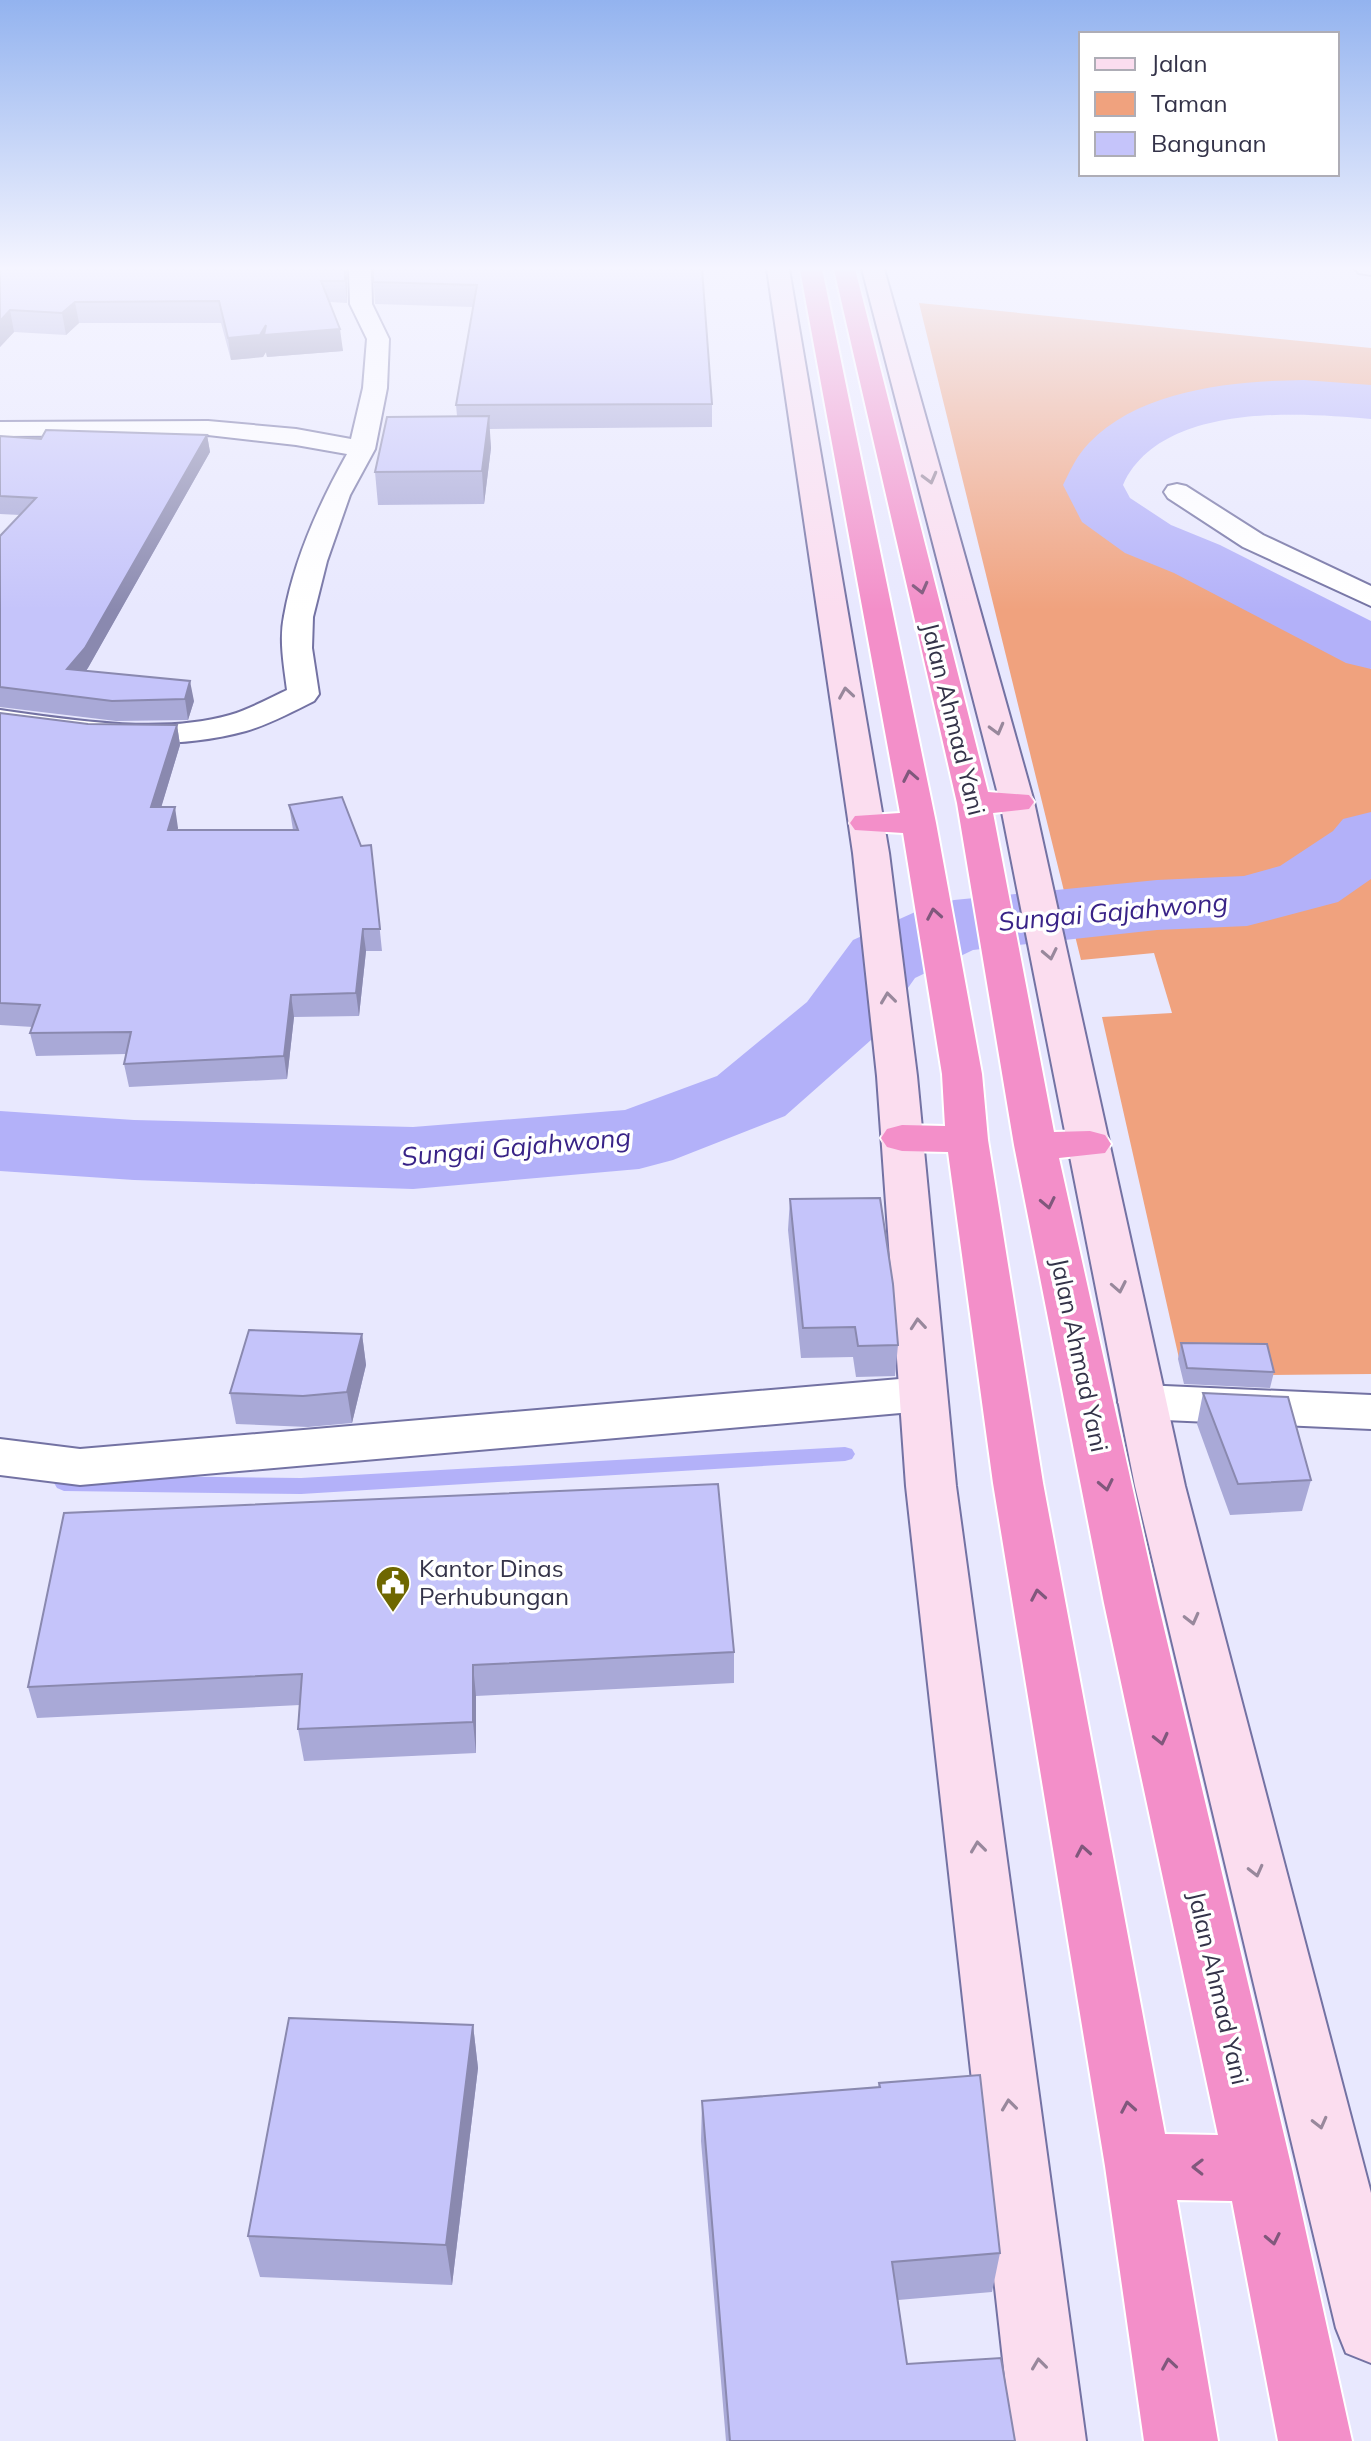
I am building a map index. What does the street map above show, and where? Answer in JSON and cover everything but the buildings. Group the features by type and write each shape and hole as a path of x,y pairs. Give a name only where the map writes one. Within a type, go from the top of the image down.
{"highway":[{"name":"Jalan Ahmad Yani","path":"833,383 921,838 962,1074 967,1140 1018,1483 1138,2166 1181,2441"},
{"name":"Jalan Ahmad Yani","path":"870,383 983,850 1049,1072 1035,1145 1131,1603 1259,2169 1315,2441"},
{"path":"974,803 1017,802"},
{"path":"869,838 921,838"},
{"path":"902,1138 967,1140"},
{"path":"1035,1145 1090,1144"},
{"path":"1138,2166 1259,2169"}],"street":[{"path":"0,720 143,732 205,730 258,716 303,694 297,648 298,617 313,561 337,495 362,449 375,383"},
{"path":"796,383 869,838 897,1076 931,1486 1049,2441"},
{"path":"904,383 1028,850 1049,1072 1090,1144 1180,1573 1371,2328"},
{"path":"0,429 208,428 296,437 362,449"},
{"path":"1177,492 1253,541 1371,597"},
{"path":"0,1457 80,1467 923,1394"},
{"path":"1142,1402 1371,1412"}],"green space":[{"path":"939,383 1371,383 1371,405 1329,397 1209,406 1154,423 1104,509 1148,539 1323,622 1371,669 1371,1374 1183,1376 1102,1017 1172,1013 1154,953 1081,960"}],"waterway":[{"name":"Sungai Gajahwong","path":"1371,402 1269,398 1201,407 1139,433 1109,456 1093,485 1104,509 1148,539 1197,559 1371,648"},
{"name":"Sungai Gajahwong","path":"0,1141 134,1150 413,1158 639,1139 751,1096 839,1021 884,959 954,926 1157,905 1247,901 1309,884 1362,848 1371,836"},
{"path":"64,1483 301,1486 845,1454"}],"place":[{"name":"Kantor Dinas Perhubungan","path":"393,1614"}]}
